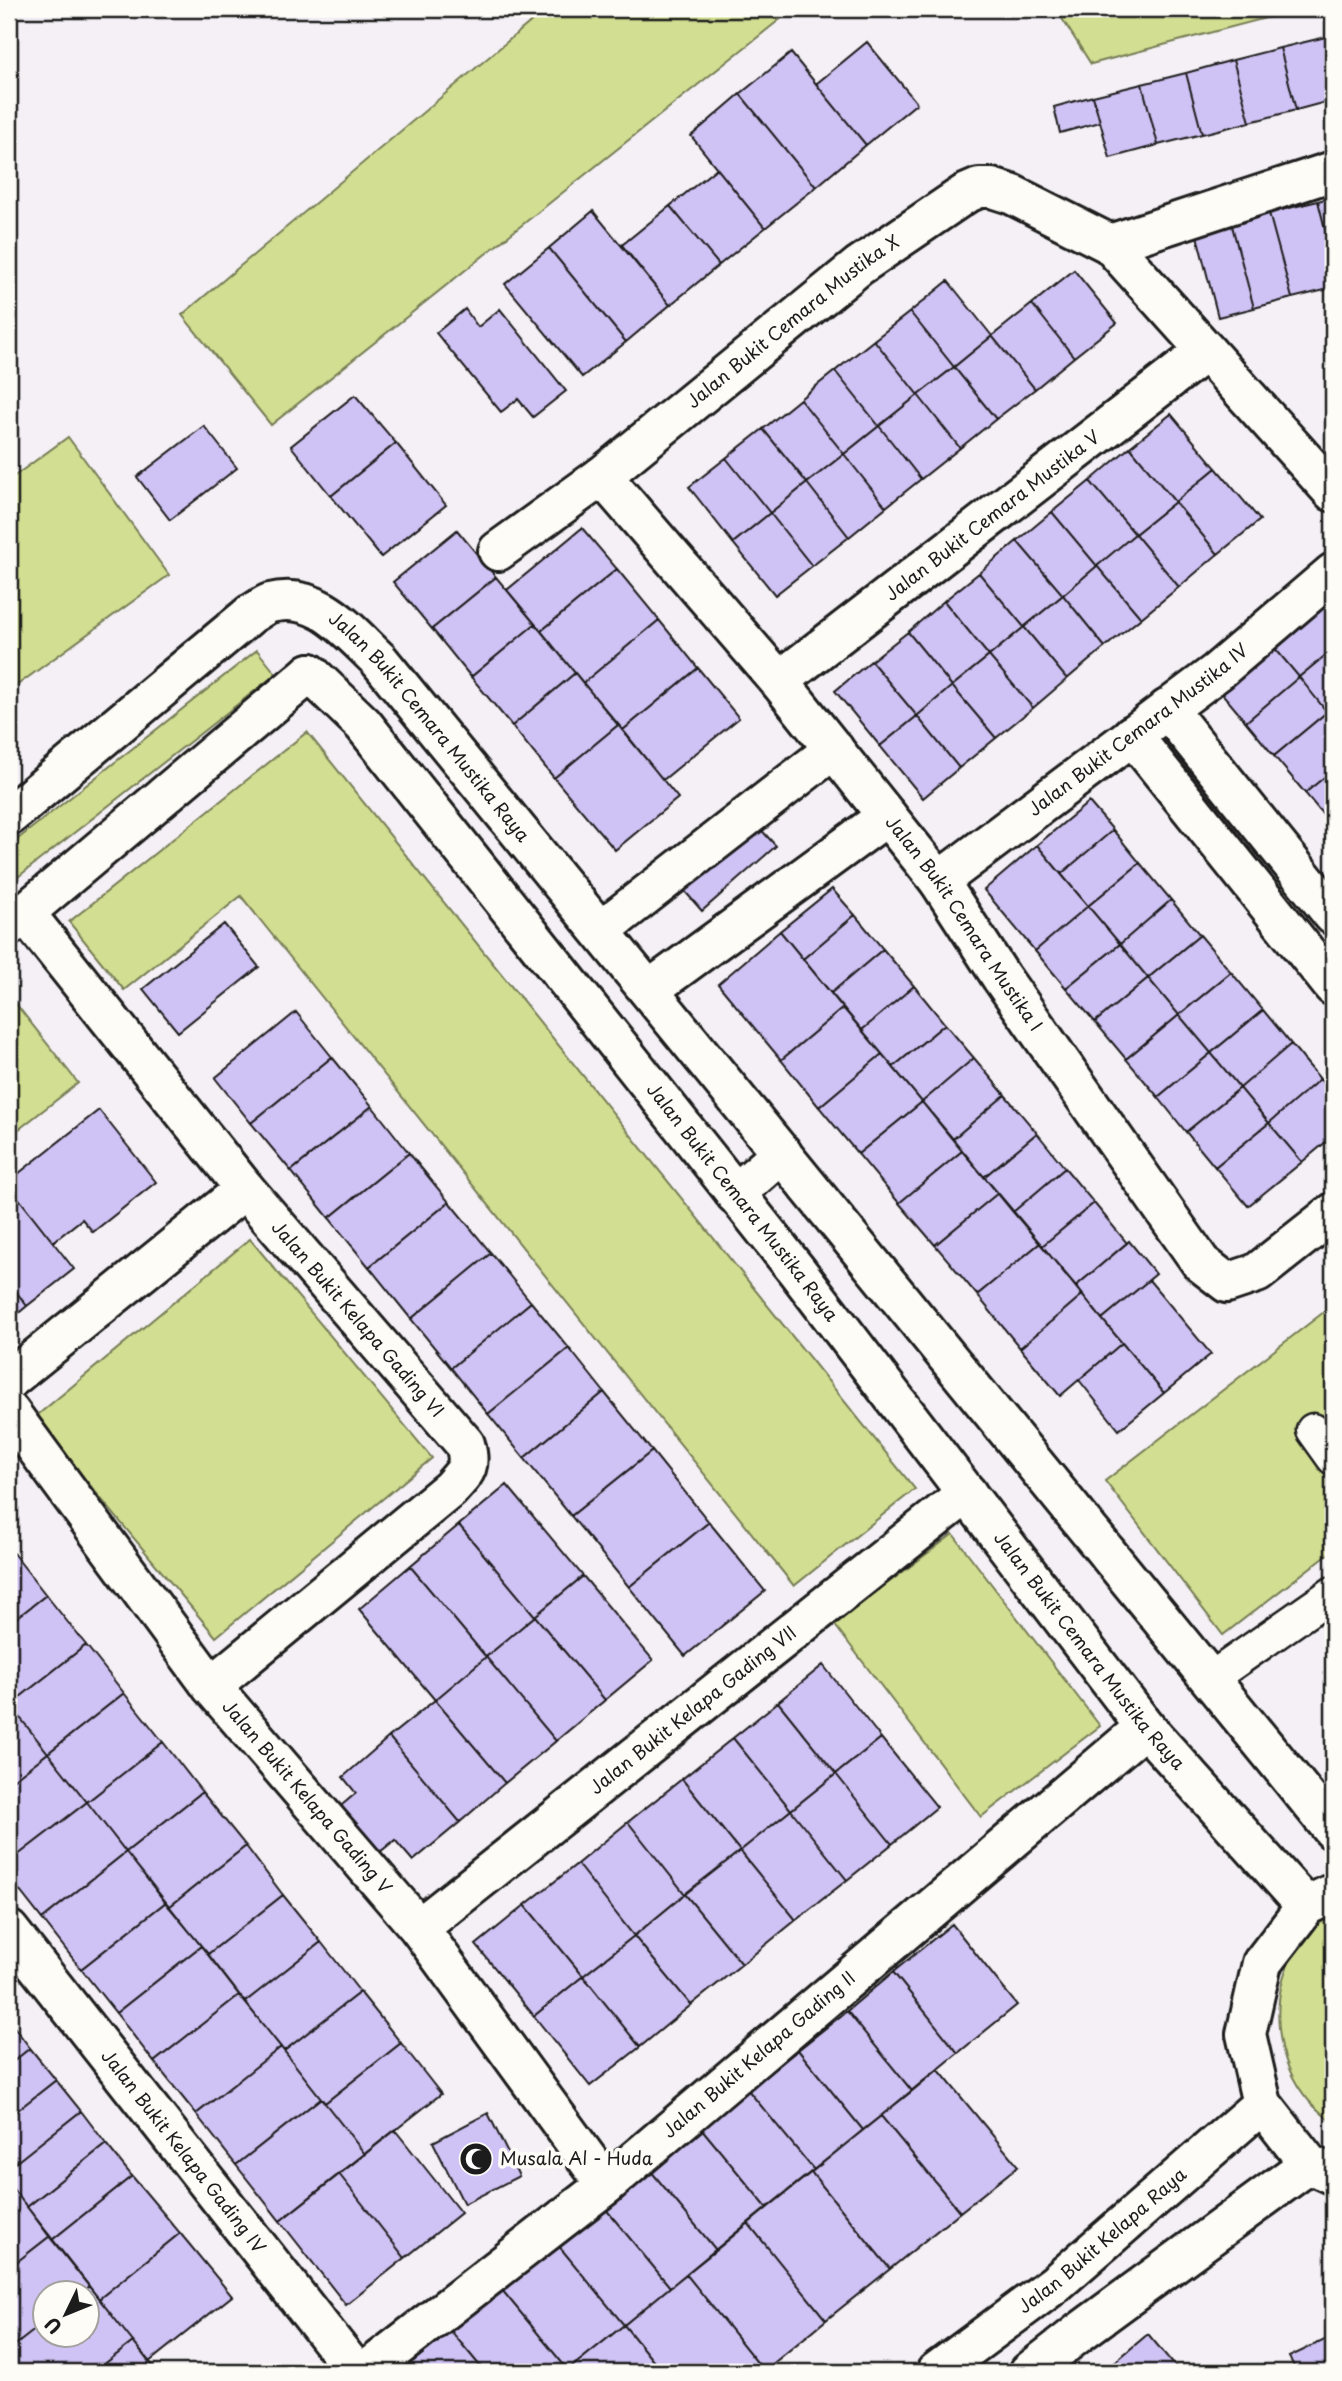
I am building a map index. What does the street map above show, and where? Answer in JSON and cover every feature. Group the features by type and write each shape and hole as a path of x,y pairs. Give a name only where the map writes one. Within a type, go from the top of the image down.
{"street":[{"path":"1333,171 1110,244 1333,492"},
{"name":"Jalan Bukit Cemara Mustika X","path":"498,551 602,476 859,266 965,194 979,188 992,188 1011,194 1110,244"},
{"name":"Jalan Bukit Cemara Mustika V","path":"779,681 1206,351"},
{"name":"Jalan Bukit Cemara Mustika I","path":"602,476 779,681 939,881 1001,977 1201,1263 1227,1283 1257,1273 1333,1213"},
{"name":"Jalan Bukit Cemara Mustika IV","path":"939,881 1217,671 1333,573"},
{"path":"9,816 251,614 269,603 298,602 327,611"},
{"name":"Jalan Bukit Cemara Mustika Raya","path":"1320,1899 1145,1727 735,1194 363,724 310,673 327,611 379,660 1333,1830"},
{"path":"17,920 310,673"},
{"path":"1167,709 1333,915"},
{"path":"1132,735 1333,986"},
{"path":"601,930 834,749"},
{"path":"649,990 887,816"},
{"name":"Jalan Bukit Kelapa Gading VI","path":"17,920 465,1444 470,1460 466,1471 450,1489 211,1686"},
{"path":"735,1194 782,1153"},
{"path":"9,1380 245,1189"},
{"name":"Jalan Bukit Kelapa Gading V","path":"9,1412 211,1686 419,1928 606,2185"},
{"name":"Jalan Bukit Kelapa Gading VII","path":"419,1928 967,1493"},
{"name":"Jalan Bukit Kelapa Gading II","path":"365,2372 606,2185 1145,1727"},
{"path":"1029,2372 1321,2170 1262,2104 1246,2034 1262,1963 1320,1899"},
{"name":"Jalan Bukit Kelapa Gading IV","path":"9,1930 356,2372"},
{"name":"Jalan Bukit Kelapa Raya","path":"936,2372 1055,2284 1262,2104"}],"lane":[{"path":"1313,1430 1333,1458"},
{"path":"1210,1679 1333,1593"}],"green space":[{"path":"546,9 793,9 271,425 182,315"},
{"path":"1056,9 1300,9 1091,64"},
{"path":"68,437 169,575 9,691 9,480"},
{"path":"257,650 276,674 9,884 9,846"},
{"path":"307,732 915,1489 794,1586 241,896 124,990 69,922"},
{"path":"9,995 78,1083 9,1137"},
{"path":"250,1239 432,1458 216,1637 34,1418"},
{"path":"1333,1305 1333,1550 1223,1635 1105,1481"},
{"path":"953,1534 1100,1726 981,1817 834,1624"},
{"path":"1333,1907 1333,2123 1309,2101 1288,2067 1282,2048 1279,2009 1286,1970 1294,1952 1306,1933"}],"building":[{"path":"1330,36 1333,48 1333,100 1296,110 1280,48"},
{"path":"867,42 917,103 866,145 816,84"},
{"path":"1280,48 1296,110 1250,122 1233,60"},
{"path":"791,53 866,145 816,187 740,94"},
{"path":"1233,60 1250,122 1202,134 1186,73"},
{"path":"1186,73 1202,134 1158,145 1142,84"},
{"path":"1142,84 1158,145 1110,158 1093,96"},
{"path":"740,94 816,187 765,228 691,136"},
{"path":"1093,96 1100,122 1060,133 1054,107"},
{"path":"717,168 765,228 719,265 670,206"},
{"path":"1333,197 1333,261 1318,201"},
{"path":"1318,201 1333,261 1333,288 1292,298 1269,213"},
{"path":"670,206 719,265 670,305 622,245"},
{"path":"593,211 670,305 626,342 549,248"},
{"path":"1269,213 1292,298 1254,308 1231,222"},
{"path":"1231,222 1254,308 1218,317 1196,232"},
{"path":"549,248 626,342 582,377 505,284"},
{"path":"1074,270 1117,323 1074,357 1032,304"},
{"path":"948,281 992,336 954,367 910,312"},
{"path":"1032,304 1074,357 1035,389 992,336"},
{"path":"465,309 478,327 500,309 566,391 533,417 518,399 501,412 436,333"},
{"path":"910,312 954,367 918,395 874,340"},
{"path":"992,336 1035,389 996,419 954,367"},
{"path":"874,340 918,395 879,426 835,371"},
{"path":"954,367 996,419 960,448 918,395"},
{"path":"835,371 879,426 844,454 800,399"},
{"path":"355,395 396,443 331,496 291,446"},
{"path":"918,395 960,448 921,479 879,426"},
{"path":"800,399 844,454 807,483 763,429"},
{"path":"1171,414 1216,468 1175,502 1130,447"},
{"path":"204,426 237,468 170,520 137,477"},
{"path":"879,426 921,479 886,507 844,454"},
{"path":"763,429 807,483 770,513 726,458"},
{"path":"396,443 446,505 381,557 331,496"},
{"path":"1130,447 1175,502 1135,534 1090,481"},
{"path":"844,454 886,507 849,537 807,483"},
{"path":"726,458 770,513 733,543 689,487"},
{"path":"1216,468 1260,520 1218,554 1175,502"},
{"path":"1090,481 1135,534 1097,566 1052,512"},
{"path":"807,483 849,537 812,566 770,513"},
{"path":"1175,502 1218,554 1179,587 1135,534"},
{"path":"1052,512 1097,566 1063,595 1017,541"},
{"path":"770,513 812,566 775,595 733,543"},
{"path":"582,528 617,569 541,631 507,590"},
{"path":"457,530 496,577 432,629 393,582"},
{"path":"1135,534 1179,587 1141,618 1097,566"},
{"path":"1017,541 1063,595 1024,627 979,573"},
{"path":"1097,566 1141,618 1105,647 1063,595"},
{"path":"617,569 659,620 583,683 541,631"},
{"path":"979,573 1024,627 989,656 944,601"},
{"path":"496,577 535,624 471,677 432,629"},
{"path":"1063,595 1105,647 1067,679 1024,627"},
{"path":"1320,596 1333,612 1333,649 1299,677 1268,640"},
{"path":"944,601 989,656 952,686 908,632"},
{"path":"659,620 698,668 623,730 583,683"},
{"path":"535,624 575,673 512,726 471,677"},
{"path":"1024,627 1067,679 1033,708 989,656"},
{"path":"908,632 952,686 917,716 871,661"},
{"path":"1268,640 1299,677 1246,722 1214,684"},
{"path":"1333,649 1333,707 1327,712 1299,677"},
{"path":"989,656 1033,708 996,738 952,686"},
{"path":"871,661 917,716 880,746 835,691"},
{"path":"698,668 739,718 663,780 623,730"},
{"path":"575,673 618,725 554,778 512,726"},
{"path":"1299,677 1327,712 1274,756 1246,722"},
{"path":"952,686 996,738 959,768 917,716"},
{"path":"1327,712 1333,719 1333,770 1305,793 1274,756"},
{"path":"917,716 959,768 923,798 880,746"},
{"path":"618,725 678,798 615,850 554,778"},
{"path":"1333,770 1333,827 1305,793"},
{"path":"1089,802 1113,830 1061,874 1037,845"},
{"path":"755,823 776,846 702,911 682,888"},
{"path":"1113,830 1140,863 1088,906 1061,874"},
{"path":"1037,845 1088,906 1035,951 984,890"},
{"path":"1140,863 1171,900 1120,944 1088,906"},
{"path":"832,889 855,915 803,959 780,931"},
{"path":"1171,900 1200,935 1148,978 1120,944"},
{"path":"1088,906 1120,944 1066,988 1035,951"},
{"path":"855,915 883,949 831,993 803,959"},
{"path":"224,924 259,967 178,1032 143,989"},
{"path":"780,931 843,1008 781,1060 718,984"},
{"path":"1200,935 1231,972 1179,1015 1148,978"},
{"path":"1120,944 1148,978 1095,1022 1066,988"},
{"path":"883,949 914,986 862,1030 831,993"},
{"path":"1231,972 1263,1010 1211,1053 1179,1015"},
{"path":"1148,978 1179,1015 1126,1059 1095,1022"},
{"path":"914,986 945,1024 893,1067 862,1030"},
{"path":"843,1008 882,1054 819,1107 781,1060"},
{"path":"1263,1010 1291,1044 1240,1088 1211,1053"},
{"path":"296,1012 332,1057 251,1123 215,1078"},
{"path":"1179,1015 1211,1053 1158,1097 1126,1059"},
{"path":"945,1024 974,1058 922,1102 893,1067"},
{"path":"1291,1044 1320,1079 1269,1123 1240,1088"},
{"path":"1211,1053 1240,1088 1186,1132 1158,1097"},
{"path":"882,1054 922,1102 858,1154 819,1107"},
{"path":"332,1057 372,1106 291,1171 251,1123"},
{"path":"974,1058 1005,1095 953,1139 922,1102"},
{"path":"1320,1079 1333,1095 1333,1136 1302,1162 1269,1123"},
{"path":"1240,1088 1269,1123 1215,1167 1186,1132"},
{"path":"1005,1095 1037,1133 984,1177 953,1139"},
{"path":"922,1102 962,1151 899,1203 858,1154"},
{"path":"372,1106 409,1153 329,1218 291,1171"},
{"path":"99,1110 156,1182 93,1232 82,1219 53,1242 9,1186 9,1181"},
{"path":"1269,1123 1302,1162 1248,1206 1215,1167"},
{"path":"1037,1133 1065,1168 1013,1212 984,1177"},
{"path":"962,1151 998,1193 935,1245 899,1203"},
{"path":"409,1153 449,1202 369,1267 329,1218"},
{"path":"1065,1168 1094,1203 1042,1246 1013,1212"},
{"path":"9,1186 74,1269 27,1306 9,1282"},
{"path":"998,1193 1040,1243 977,1295 935,1245"},
{"path":"449,1202 491,1253 411,1319 369,1267"},
{"path":"1094,1203 1127,1243 1076,1286 1042,1246"},
{"path":"1129,1241 1156,1274 1102,1319 1076,1286"},
{"path":"1040,1243 1082,1295 1020,1348 977,1295"},
{"path":"491,1253 531,1302 451,1368 411,1319"},
{"path":"1149,1280 1211,1354 1164,1393 1102,1319"},
{"path":"9,1282 27,1306 9,1321"},
{"path":"1082,1295 1122,1343 1060,1396 1020,1348"},
{"path":"531,1302 569,1348 488,1414 451,1368"},
{"path":"1122,1343 1164,1393 1119,1430 1079,1380"},
{"path":"569,1348 604,1392 524,1458 488,1414"},
{"path":"604,1392 652,1451 571,1516 524,1458"},
{"path":"652,1451 709,1522 629,1587 571,1516"},
{"path":"507,1485 583,1576 535,1616 459,1525"},
{"path":"709,1522 765,1591 685,1656 629,1587"},
{"path":"459,1525 535,1616 486,1657 410,1566"},
{"path":"9,1548 46,1595 9,1624"},
{"path":"410,1566 486,1657 435,1700 359,1609"},
{"path":"583,1576 653,1660 605,1700 535,1616"},
{"path":"46,1595 86,1645 10,1705 9,1624"},
{"path":"535,1616 605,1700 556,1741 486,1657"},
{"path":"86,1645 124,1693 48,1753 10,1705"},
{"path":"486,1657 556,1741 505,1783 435,1700"},
{"path":"823,1665 881,1738 836,1774 778,1702"},
{"path":"124,1693 163,1742 87,1802 48,1753"},
{"path":"435,1700 505,1783 460,1822 389,1737"},
{"path":"778,1702 836,1774 791,1810 733,1738"},
{"path":"9,1706 48,1753 9,1783"},
{"path":"389,1737 460,1822 413,1861 395,1840 375,1856 336,1810 356,1793 343,1777"},
{"path":"733,1738 791,1810 740,1851 682,1779"},
{"path":"881,1738 937,1807 892,1844 836,1774"},
{"path":"163,1742 202,1792 126,1852 87,1802"},
{"path":"48,1753 87,1802 9,1862 9,1783"},
{"path":"836,1774 892,1844 847,1880 791,1810"},
{"path":"682,1779 740,1851 685,1894 628,1822"},
{"path":"202,1792 246,1846 169,1907 126,1852"},
{"path":"87,1802 126,1852 42,1919 9,1877 9,1862"},
{"path":"791,1810 847,1880 796,1920 740,1851"},
{"path":"628,1822 685,1894 634,1936 577,1864"},
{"path":"246,1846 283,1895 208,1954 169,1907"},
{"path":"740,1851 796,1920 742,1964 685,1894"},
{"path":"126,1852 166,1902 81,1969 42,1919"},
{"path":"577,1864 634,1936 583,1976 525,1905"},
{"path":"685,1894 742,1964 691,2005 634,1936"},
{"path":"283,1895 321,1942 245,2002 208,1954"},
{"path":"166,1902 201,1946 116,2013 81,1969"},
{"path":"525,1905 583,1976 534,2016 476,1945"},
{"path":"952,1924 1017,2005 958,2053 893,1972"},
{"path":"634,1936 691,2005 640,2047 583,1976"},
{"path":"321,1942 360,1992 284,2051 245,2002"},
{"path":"201,1946 239,1995 154,2062 116,2013"},
{"path":"893,1972 958,2053 912,2091 847,2011"},
{"path":"583,1976 640,2047 590,2086 534,2016"},
{"path":"360,1992 401,2043 325,2103 284,2051"},
{"path":"239,1995 281,2047 196,2114 154,2062"},
{"path":"847,2011 912,2091 863,2130 798,2050"},
{"path":"9,2020 30,2048 9,2065"},
{"path":"401,2043 441,2094 365,2154 325,2103"},
{"path":"281,2047 321,2098 236,2165 196,2114"},
{"path":"30,2048 56,2080 9,2117 9,2065"},
{"path":"798,2050 863,2130 814,2170 748,2090"},
{"path":"938,2069 1018,2166 960,2212 881,2116"},
{"path":"56,2080 81,2111 9,2168 9,2117"},
{"path":"748,2090 814,2170 767,2208 701,2128"},
{"path":"321,2098 365,2154 280,2221 236,2165"},
{"path":"81,2111 106,2144 27,2207 9,2184 9,2168"},
{"name":"Musala Al - Huda","path":"488,2113 519,2176 464,2204 433,2142"},
{"path":"881,2116 960,2212 890,2269 811,2172"},
{"path":"701,2128 767,2208 716,2250 650,2170"},
{"path":"395,2130 461,2213 405,2258 339,2174"},
{"path":"106,2144 132,2176 52,2240 27,2207"},
{"path":"650,2170 716,2250 670,2287 604,2207"},
{"path":"811,2172 890,2269 826,2320 748,2223"},
{"path":"339,2174 405,2258 346,2305 280,2221"},
{"path":"132,2176 180,2233 102,2297 102,2280 84,2280 52,2240"},
{"path":"9,2184 50,2236 9,2268"},
{"path":"604,2207 670,2287 624,2325 558,2245"},
{"path":"748,2223 826,2320 764,2371 686,2274"},
{"path":"180,2233 232,2296 149,2362 102,2303 102,2297"},
{"path":"50,2236 84,2280 32,2280 32,2332 9,2350 9,2268"},
{"path":"558,2245 624,2325 568,2370 502,2290"},
{"path":"686,2274 764,2371 662,2372 624,2325"},
{"path":"502,2290 568,2370 485,2372 451,2331"},
{"path":"102,2303 133,2342 94,2372 20,2372 9,2358 9,2350 32,2332 32,2350 102,2350"},
{"path":"624,2325 662,2372 565,2372 568,2370"},
{"path":"451,2331 485,2372 400,2372"},
{"path":"1148,2334 1180,2372 1103,2372"},
{"path":"1333,2336 1333,2372 1297,2372 1289,2357"},
{"path":"133,2342 158,2372 94,2372"}],"place":[{"name":"Musala Al - Huda","path":"476,2159"}]}
